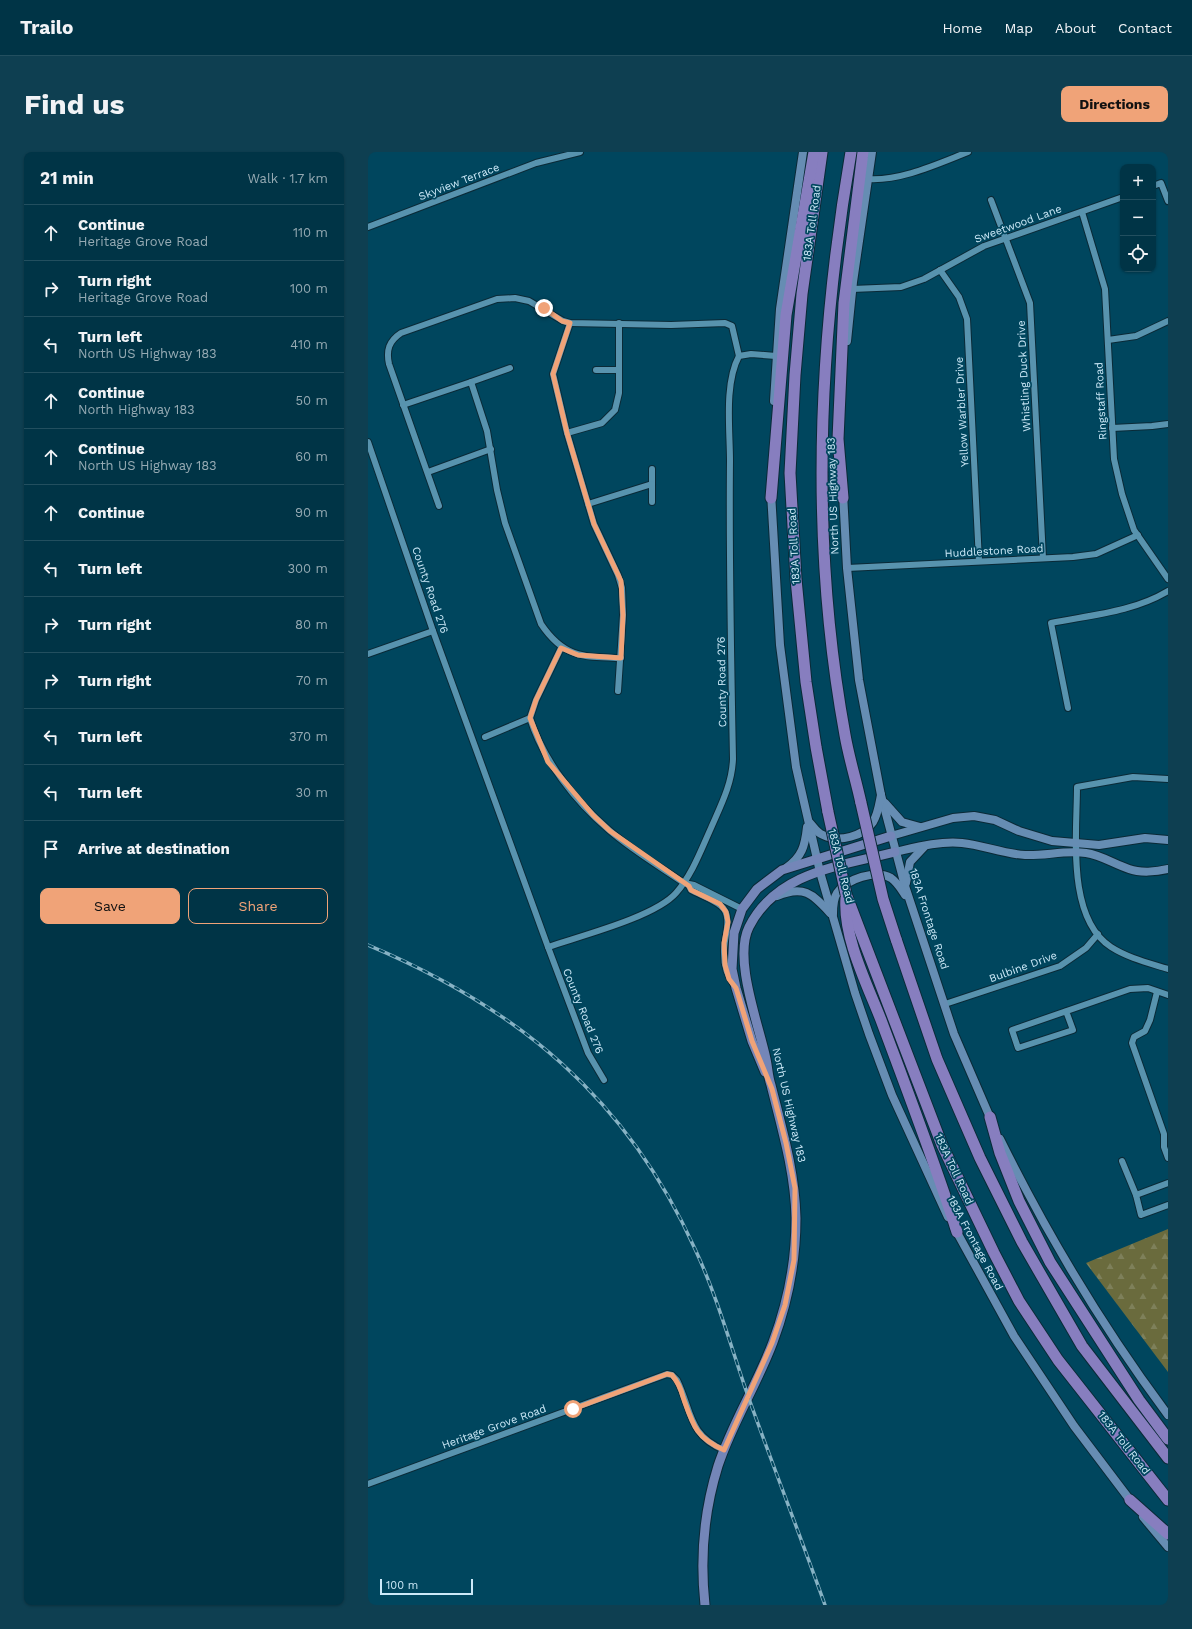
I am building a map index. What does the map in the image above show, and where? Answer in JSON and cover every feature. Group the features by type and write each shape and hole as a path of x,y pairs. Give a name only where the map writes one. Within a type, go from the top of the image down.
{"highway":[{"path":"771,498 786,315 814,152"},
{"name":"183A Toll Road","path":"822,152 802,294 795,375 790,473 796,579 806,682 828,812 846,894 942,1145 1019,1301 1058,1360 1168,1500"},
{"path":"851,152 830,302 822,484 827,587 835,666 845,736 884,899 937,1059 980,1158 1022,1242 1082,1346 1168,1458"},
{"path":"843,498 838,439 844,303 863,152"},
{"path":"846,894 845,915 857,956 943,1188 957,1232"},
{"path":"990,1118 1000,1153 1019,1201 1050,1262 1139,1400 1168,1439"},
{"path":"1130,1500 1168,1534"}],"main road":[{"path":"770,1084 752,1041 736,988 731,962 732,940 742,909 752,894 763,883 774,874 797,860 804,847 808,821 796,766 780,645 771,498 776,356 784,279 803,152"},
{"name":"North US Highway 183","path":"705,1605 703,1575 706,1526 711,1493 724,1450 772,1343 785,1305 794,1260 795,1188 786,1143 770,1084 746,975 746,933 759,911 768,900 777,891 794,881 820,872 895,852 862,702 847,568 843,498 844,389 852,289 872,152"},
{"path":"808,821 817,831 833,838 848,837 865,832 877,814 882,798"},
{"path":"882,798 902,822 910,826 922,828"},
{"path":"786,868 953,818 984,817 1036,837 1077,848 1129,869 1146,872 1168,870"},
{"name":"183A Frontage Road","path":"808,821 831,916 855,993 892,1095 943,1207 988,1291 1037,1371 1074,1426 1130,1500 1168,1546"},
{"path":"895,852 928,845 963,843 996,852 1026,855 1062,852 1077,848 1145,838 1168,840"},
{"path":"905,886 910,862 918,852 928,845"},
{"name":"183A Frontage Road","path":"895,852 954,1034 990,1118 1026,1191 1083,1292 1119,1347 1168,1415"},
{"path":"831,916 834,900 840,889 849,882 873,875 880,874 893,879 910,900"},
{"path":"768,900 789,892 803,891 817,899 831,916"},
{"path":"742,909 746,933"}],"street":[{"name":"Skyview Terrace","path":"368,227 536,163 580,152"},
{"path":"868,179 880,180 900,175 968,152"},
{"path":"1156,185 1161,183 1168,201"},
{"name":"Sweetwood Lane","path":"852,289 900,287 924,279 984,246 1120,198"},
{"name":"Whistling Duck Drive","path":"991,200 1030,303 1044,558"},
{"name":"Ringstaff Road","path":"1082,212 1105,289 1114,459 1120,487 1134,530 1168,579"},
{"name":"Yellow Warbler Drive","path":"940,270 959,297 967,318 979,561"},
{"path":"440,506 403,405 387,354 389,344 394,337 401,333 497,299 515,298 529,301 570,323 671,325 729,324 732,326 739,356 751,354 776,356"},
{"path":"1108,340 1136,336 1168,321"},
{"path":"570,323 553,374 567,433 594,524 618,575 622,588 621,658 618,691"},
{"path":"567,433 596,425 609,418 618,402 620,323"},
{"name":"County Road 276","path":"548,947 655,909 686,884 732,775 729,500 730,389 734,366 739,356"},
{"path":"403,405 510,368"},
{"path":"596,370 619,370"},
{"path":"471,382 491,449 497,490 510,537 541,624 550,638 561,648 578,655 621,658"},
{"path":"1112,428 1168,424"},
{"name":"County Road 276","path":"368,442 433,631 548,947 588,1052 604,1080"},
{"path":"428,472 491,449"},
{"path":"652,469 652,502"},
{"path":"588,504 652,484"},
{"name":"Huddlestone Road","path":"847,568 1096,554 1138,536"},
{"path":"1068,708 1051,623 1133,607 1151,601 1168,591"},
{"path":"368,654 433,631"},
{"path":"561,648 536,700 530,718 548,762 593,815 610,831 686,884 691,890 720,904 726,912 728,922 724,943 725,959 729,979 736,988"},
{"path":"485,737 530,718"},
{"path":"1168,779 1133,777 1077,786 1077,848 1082,902 1086,916 1098,934 1111,946 1168,969"},
{"path":"686,884 694,885 742,909"},
{"name":"Bulbine Drive","path":"945,1004 1060,966 1086,948 1098,934"},
{"path":"1066,1011 1073,1030 1018,1048 1012,1030 1066,1011 1130,989 1148,988 1168,995"},
{"path":"1157,992 1147,1026 1145,1030 1134,1037 1132,1043 1164,1134 1164,1147 1168,1158"},
{"path":"1122,1161 1136,1195 1141,1215 1168,1205"},
{"path":"1136,1195 1168,1183"},
{"name":"Heritage Grove Road","path":"368,1484 667,1374 672,1375 677,1380 693,1423 701,1436 710,1444 724,1450"}],"green space":[{"path":"1168,1229 1168,1372 1086,1263"}],"railway":[{"path":"368,945 422,970 473,998 519,1029 562,1064 601,1103 636,1147 668,1195 703,1267 717,1303 757,1422 825,1605"}],"route":[{"path":"544,308 562,321 570,323 560,348 553,374 567,433 594,524 621,581 623,615 621,658 578,655 561,648 536,700 530,718 534,731 548,762 593,815 610,831 689,886 691,890 720,904 726,912 728,922 724,943 725,965 729,979 736,988 752,1041 772,1089 778,1110 795,1188 796,1219 794,1260 785,1305 772,1343 733,1427 724,1450 710,1444 701,1436 693,1423 680,1386 672,1375 667,1374 657,1377 573,1409"}]}
